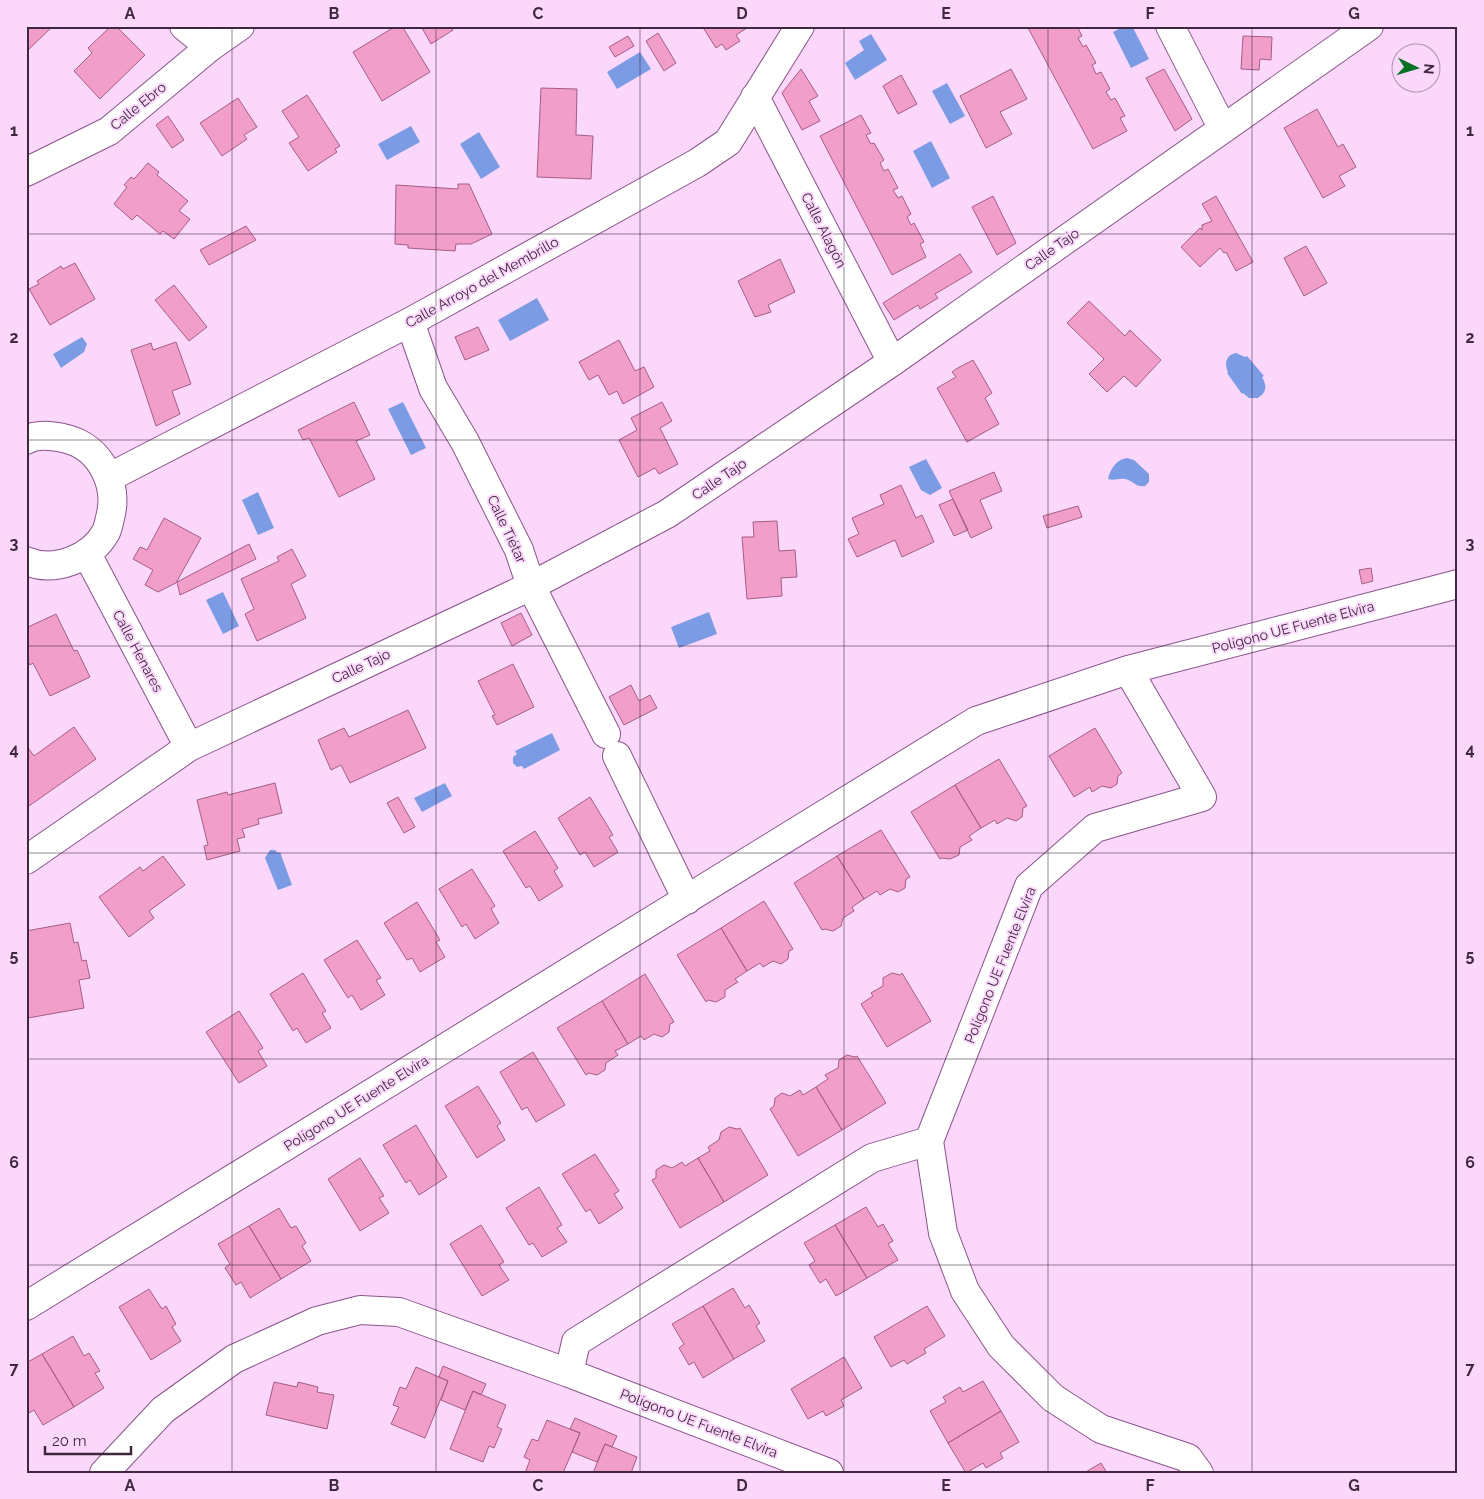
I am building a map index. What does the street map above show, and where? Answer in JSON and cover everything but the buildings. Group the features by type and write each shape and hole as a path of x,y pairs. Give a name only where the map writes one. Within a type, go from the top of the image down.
{"street":[{"path":"184,26 210,47"},
{"name":"Calle Ebro","path":"26,172 109,131 210,47 240,26"},
{"name":"Calle Arroyo del Membrillo","path":"110,477 410,322 697,163 728,142 800,26"},
{"path":"1170,26 1223,128"},
{"name":"Calle Tajo","path":"26,860 188,747 531,586 667,514 892,362 1369,26"},
{"name":"Calle Alagón","path":"755,98 892,362"},
{"name":"Calle Tiétar","path":"410,322 433,388 465,442 514,542 531,586 612,745 687,900"},
{"path":"26,561 36,565 62,565 88,554 106,532 114,505 110,477 96,456 78,442 54,436 28,436"},
{"name":"Calle Henares","path":"88,554 188,747"},
{"name":"Polígono UE Fuente Elvira","path":"26,1306 976,722 1128,670 1458,584"},
{"name":"Polígono UE Fuente Elvira","path":"929,1141 1029,886 1095,828 1202,797 1128,670"},
{"path":"569,1373 576,1342 872,1158 929,1141 943,1233 965,1292 1001,1346 1053,1398 1101,1429 1188,1458 1199,1473"},
{"name":"Polígono UE Fuente Elvira","path":"104,1473 163,1410 234,1359 317,1321 360,1310 399,1312 569,1373 829,1473"}],"water":[{"path":"1124,26 1132,26 1149,59 1131,68 1113,32"},
{"path":"871,34 887,60 855,80 845,63 864,50 859,41"},
{"path":"640,52 651,69 617,89 607,72"},
{"path":"947,83 965,116 950,124 932,91"},
{"path":"411,126 420,142 387,160 378,144"},
{"path":"479,132 500,167 481,179 460,144"},
{"path":"931,141 950,178 932,188 913,151"},
{"path":"537,298 549,320 510,341 498,320"},
{"path":"82,337 87,344 84,352 61,368 53,354"},
{"path":"1236,353 1247,356 1264,376 1262,377 1265,389 1258,398 1249,398 1242,394 1227,373 1227,360"},
{"path":"403,402 426,448 411,455 388,409"},
{"path":"1127,458 1134,460 1149,474 1149,482 1145,486 1139,486 1125,479 1108,479 1115,465 1120,460"},
{"path":"926,459 942,488 930,495 921,490 909,467"},
{"path":"258,492 274,528 258,535 242,500"},
{"path":"223,592 239,626 223,634 206,600"},
{"path":"709,612 717,634 679,648 671,627"},
{"path":"552,733 560,750 524,769 522,766 517,767 513,763 513,757 517,754 515,751"},
{"path":"445,783 452,796 422,812 414,798"},
{"path":"270,850 280,852 292,885 278,890 265,858"}]}
